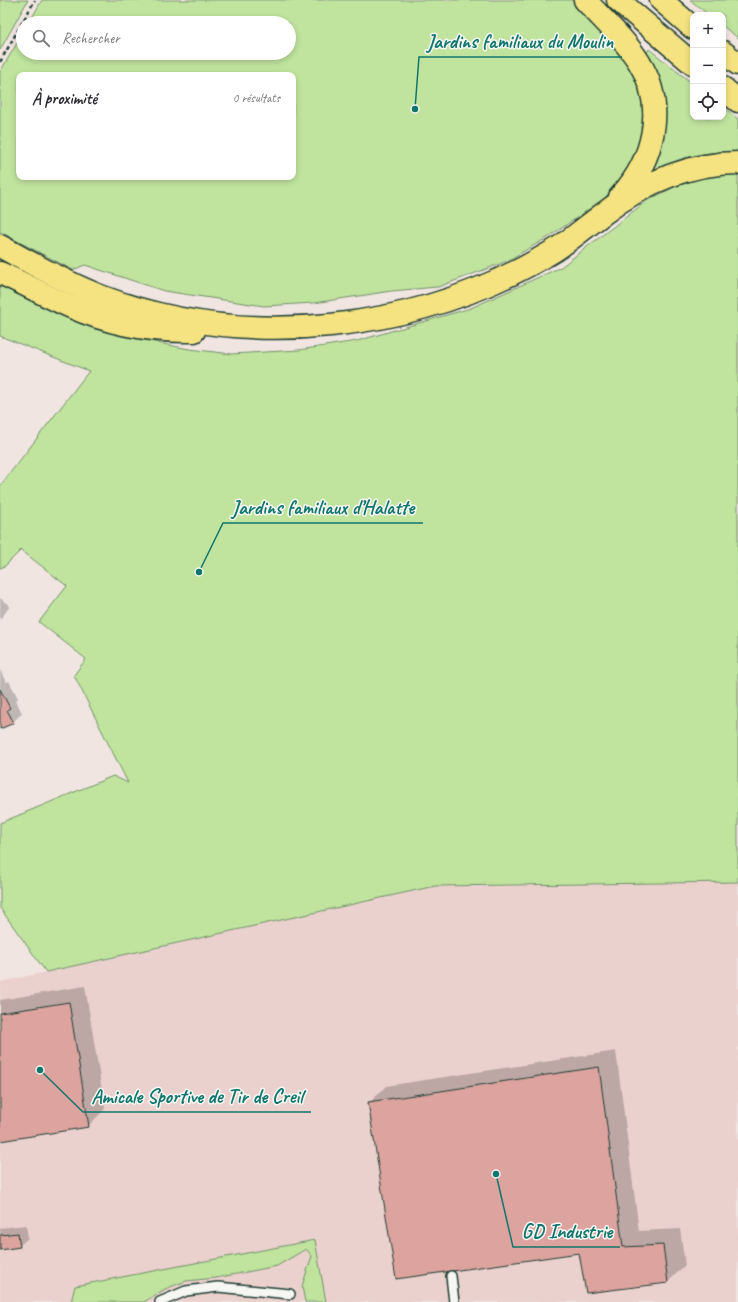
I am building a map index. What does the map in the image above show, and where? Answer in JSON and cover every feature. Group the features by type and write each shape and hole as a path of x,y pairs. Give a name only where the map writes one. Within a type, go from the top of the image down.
{"highway":[{"path":"586,0 638,61 650,84 654,108 652,138 642,167 625,191 605,213"},
{"path":"618,0 690,61"},
{"path":"661,0 690,25"},
{"path":"726,54 738,64"},
{"path":"726,91 738,101"},
{"path":"0,246 60,279 122,303 170,317 251,326 298,327 339,324 388,316 447,300 488,285 526,267 557,249 605,213 647,185 677,172 720,163 738,163"},
{"path":"0,273 69,306 128,326 180,331 201,331 251,326"}],"lane":[{"path":"451,1276 454,1302"},
{"path":"160,1302 186,1291 218,1287 290,1294"}],"path":[{"path":"26,16 35,0"},
{"path":"0,62 16,34"}],"shaded area":[{"path":"738,882 738,1302 0,1302 0,982 435,886"}],"green space":[{"path":"0,0 28,0 19,16 16,16 16,21 0,50"},
{"path":"42,0 571,0 629,59 642,91 645,120 637,155 603,200 547,238 505,262 438,287 391,291 314,303 264,306 164,291 85,265 73,270 0,232 0,72 16,45 16,60 296,60 296,16 33,16"},
{"path":"690,0 738,0 738,38 726,28 726,12 705,12"},
{"path":"649,49 690,82 690,120 726,120 726,109 738,119 738,153 715,152 693,156 650,172 657,160 662,139 645,55"},
{"path":"738,171 738,882 435,886 46,972 0,908 0,823 113,776 128,783 74,675 86,659 39,622 67,586 21,550 5,566 0,568 0,486 89,371 0,336 0,282 133,337 163,344 189,349 232,354 299,350 357,341 471,308 561,267 648,200 691,179"},
{"path":"315,1240 326,1302 305,1302 302,1286 312,1256 306,1249 277,1266 216,1278 186,1281 165,1289 144,1302 71,1302 75,1286"}],"building":[{"path":"0,689 10,708 7,710 14,723 0,729"},
{"path":"69,1002 89,1127 0,1141 0,1013"},
{"path":"599,1067 623,1247 663,1245 668,1283 586,1293 579,1253 396,1279 368,1102"},
{"path":"18,1233 20,1247 0,1250 0,1235"}],"place":[{"name":"Jardins familiaux du Moulin","path":"415,109"},
{"name":"Jardins familiaux d’Halatte","path":"199,572"},
{"name":"Amicale Sportive de Tir de Creil","path":"40,1070"},
{"name":"GD Industrie","path":"496,1174"}]}
